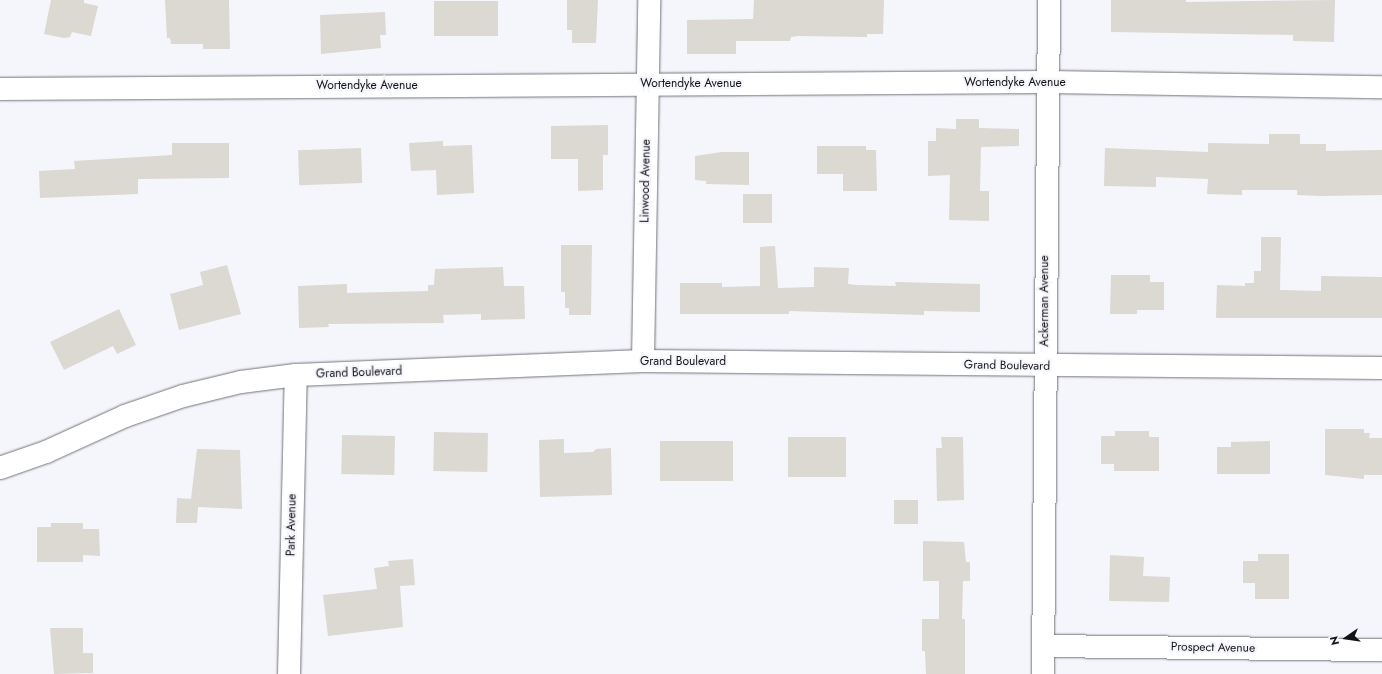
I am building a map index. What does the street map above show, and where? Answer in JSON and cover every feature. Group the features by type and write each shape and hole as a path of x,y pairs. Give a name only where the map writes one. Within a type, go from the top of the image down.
{"street":[{"name":"Linwood Avenue","path":"643,361 649,0"},
{"name":"Ackerman Avenue","path":"1044,674 1045,366 1049,0"},
{"name":"Wortendyke Avenue","path":"0,89 1048,82 1382,87"},
{"name":"Grand Boulevard","path":"0,468 46,452 125,416 183,396 242,382 296,375 643,361 1382,368"},
{"name":"Park Avenue","path":"289,674 296,375"},
{"name":"Prospect Avenue","path":"1044,646 1382,650"}],"building":[{"path":"51,0 84,0 84,3 98,6 91,36 72,32 70,37 64,38 44,34"},
{"path":"165,0 229,0 230,49 203,49 203,44 171,44 170,38 167,38"},
{"path":"567,0 598,0 596,43 572,43 572,30 567,30"},
{"path":"754,0 884,0 883,34 867,34 867,37 798,36 791,37 790,41 736,41 736,54 687,54 687,20 753,19"},
{"path":"1111,0 1186,0 1186,2 1335,0 1334,42 1293,41 1293,35 1111,32"},
{"path":"434,1 498,1 498,36 434,36"},
{"path":"385,12 386,35 380,35 381,48 321,54 320,15"},
{"path":"956,119 979,119 979,128 1019,129 1019,146 981,147 980,191 989,191 989,221 949,220 950,175 928,176 928,141 936,141 936,128 956,129"},
{"path":"608,125 608,155 603,155 603,190 578,191 578,159 551,159 551,126"},
{"path":"1269,134 1300,134 1300,144 1326,144 1326,151 1382,150 1382,195 1297,195 1297,190 1242,190 1242,195 1207,194 1208,179 1156,177 1156,187 1104,186 1105,148 1208,152 1208,143 1269,144"},
{"path":"443,141 443,146 472,145 474,193 437,195 436,170 411,171 409,143"},
{"path":"172,143 229,143 229,178 138,179 138,194 40,198 39,171 75,169 74,161 172,155"},
{"path":"817,146 866,146 866,150 876,150 877,191 843,191 843,174 817,174"},
{"path":"361,148 362,183 299,185 298,150"},
{"path":"722,152 749,152 749,185 706,184 706,181 695,180 695,156"},
{"path":"743,194 772,194 772,223 743,223"},
{"path":"1261,237 1281,237 1280,290 1321,291 1321,276 1382,277 1382,318 1216,318 1217,285 1245,286 1245,283 1254,283 1254,271 1261,271"},
{"path":"561,245 592,245 591,315 569,315 569,308 565,308 565,292 561,292"},
{"path":"775,246 778,288 814,287 814,267 849,268 848,284 896,286 895,282 980,284 980,312 924,311 924,315 789,311 789,314 680,314 680,283 722,283 722,287 760,286 760,247"},
{"path":"227,265 241,314 179,330 170,294 203,285 200,272"},
{"path":"503,267 504,286 524,286 525,319 481,320 481,314 443,315 444,323 328,324 329,327 299,328 298,286 347,284 347,293 428,291 428,285 434,285 435,269"},
{"path":"1111,275 1150,275 1150,282 1164,282 1164,310 1137,310 1137,314 1110,314"},
{"path":"119,309 136,345 117,354 113,346 64,370 50,342"},
{"path":"1325,429 1364,429 1364,433 1370,433 1369,438 1382,438 1382,475 1364,475 1364,479 1325,475"},
{"path":"1115,431 1149,431 1149,437 1159,437 1159,471 1114,471 1114,464 1101,464 1101,436 1115,436"},
{"path":"434,432 488,433 487,472 433,471"},
{"path":"342,435 395,436 394,475 341,474"},
{"path":"788,437 846,437 846,477 788,477"},
{"path":"941,437 963,437 964,500 937,501 936,448 942,448"},
{"path":"564,439 564,453 593,452 596,449 611,448 612,495 540,497 539,440"},
{"path":"660,441 733,441 733,481 660,481"},
{"path":"1270,441 1270,474 1217,474 1217,447 1231,447 1231,442"},
{"path":"197,449 240,450 242,509 198,507 197,523 176,523 177,498 191,499"},
{"path":"894,500 918,500 918,524 894,524"},
{"path":"51,523 83,523 83,529 99,529 100,556 83,555 83,562 37,562 37,527 51,527"},
{"path":"923,541 964,542 966,562 970,562 970,581 963,581 962,619 965,619 965,674 926,674 925,651 922,651 922,619 939,619 939,581 923,581"},
{"path":"1258,554 1289,554 1289,599 1255,599 1255,583 1243,583 1243,561 1258,561"},
{"path":"1110,555 1144,557 1143,576 1170,577 1169,602 1109,601"},
{"path":"413,559 415,585 400,586 403,627 328,636 323,595 377,589 374,568 389,566 388,561"},
{"path":"50,628 83,628 83,653 93,653 93,673 54,674"}]}
